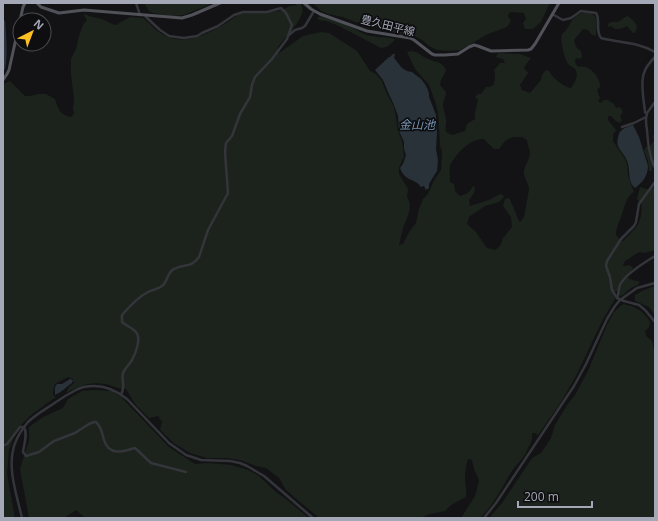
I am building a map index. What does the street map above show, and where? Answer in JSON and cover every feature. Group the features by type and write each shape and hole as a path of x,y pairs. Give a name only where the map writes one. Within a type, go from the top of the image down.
{"main road":[{"path":"3,80 9,70 25,3"},
{"path":"37,3 41,7 59,13 84,10 182,18 192,16 220,3"},
{"name":"豊久田平線","path":"304,3 314,11 367,31 410,38 435,55 458,54 474,45 491,51 526,51 534,48 558,3"}],"street":[{"path":"136,3 140,15"},
{"path":"145,15 155,26 169,36 184,38 202,34 218,26 234,15 243,12 267,12 281,8 286,13 292,25 289,35"},
{"path":"121,395 124,390 123,374 134,357 138,341 138,337 134,330 122,322 122,315 143,295 164,285 170,271 190,265 199,258 208,230 228,193 225,146 232,136 240,114 250,97 255,77 272,59 289,35 295,30 305,26 314,11"},
{"path":"552,14 563,20 571,18 581,11 596,13 598,16 598,34 601,38 634,44 655,52"},
{"path":"655,56 643,76 648,148 655,168"},
{"path":"622,127 634,123 646,115 655,102"},
{"path":"655,182 638,204 636,222 634,226 621,239 607,261 606,266 610,277 612,290 619,299 639,305 655,322"},
{"path":"484,518 491,510 571,392 607,319 619,299 622,281 638,266 655,256"},
{"path":"619,299 637,288 655,283"},
{"path":"22,518 12,471 12,462 14,446 24,427 28,422 68,394 81,388 100,386 112,389 127,399 169,443 186,454 201,460 230,461 248,466 264,476 313,518"},
{"path":"24,427 26,435 23,452 26,456 39,452 54,441 75,433 96,422 100,425 105,442 112,450 120,452 135,448 151,463 186,472"},
{"path":"3,446 7,444 20,427 24,427"}],"shaded area":[{"path":"144,3 213,3 184,15 171,16 153,13 149,11"},
{"path":"297,3 300,3 302,7 301,16 299,21 278,47 279,53 303,36 321,32 329,33 357,51 370,71 376,74 382,81 394,107 404,156 399,168 399,174 408,189 407,197 410,205 399,245 403,244 409,232 416,223 423,199 428,194 434,180 441,170 442,151 440,146 438,112 435,101 429,85 415,69 407,52 416,52 441,64 445,68 446,71 440,85 446,92 443,105 446,118 446,132 452,135 465,131 467,124 475,119 478,100 475,97 478,94 481,94 486,87 492,86 495,79 494,70 500,63 505,63 503,59 496,57 498,53 520,54 531,58 524,68 528,73 520,85 522,90 530,93 541,80 542,75 546,70 549,71 561,84 571,88 577,73 566,60 562,44 562,34 573,19 578,15 586,13 595,16 597,22 596,35 595,36 588,30 583,29 574,40 576,46 581,51 582,57 580,59 576,58 575,61 576,65 579,67 587,68 594,72 599,80 600,87 597,90 600,98 598,101 601,103 604,100 608,100 614,104 616,108 620,107 623,112 620,116 622,120 620,123 611,116 608,116 608,120 616,130 613,135 613,141 625,159 628,176 634,192 629,196 626,202 617,227 616,235 620,240 623,241 635,229 640,220 642,210 641,203 637,198 640,187 650,190 655,186 655,250 645,253 639,252 625,261 623,265 633,267 627,275 628,278 640,282 623,295 620,296 617,291 613,293 615,299 602,321 577,374 561,402 538,435 532,433 532,441 525,454 512,471 494,502 480,518 461,518 475,496 479,480 472,460 468,459 466,468 466,497 451,505 445,511 430,514 423,518 319,518 286,490 279,478 266,468 240,460 207,458 190,453 175,444 160,430 162,422 158,416 149,418 135,404 126,389 92,383 83,385 66,393 69,387 74,383 73,379 68,377 55,384 53,395 56,397 31,415 17,429 9,450 7,474 15,518 3,518 3,84 10,81 25,96 46,94 55,99 58,109 64,115 71,117 74,114 74,99 71,59 76,49 83,25 87,20 84,15 85,14 116,25 130,17 143,18 164,35 173,38 190,39 207,33 241,14 272,12 290,6 295,6","holes":["514,137 522,137 527,140 530,152 524,171 529,189 524,217 520,222 509,198 505,199 503,206 511,217 512,227 503,238 500,246 495,250 487,248 476,232 467,224 469,217 485,206 499,202 504,197 500,194 489,200 470,206 469,200 474,193 475,188 473,186 471,190 460,196 455,191 454,184 450,182 450,166 452,161 460,152 474,141 484,139 494,149 499,149 509,139"]},
{"path":"313,3 550,3 541,22 533,29 525,29 523,23 526,19 524,13 511,12 509,13 508,17 511,20 508,26 488,34 460,50 450,51 437,50 414,36 402,35 367,24 355,22 343,17 328,14 321,11"},
{"path":"321,16 353,28 364,34 375,37 395,39 387,47 381,48 337,25 319,20 317,18"},
{"path":"627,16 633,20 637,27 635,33 633,33 627,26 619,29 615,29 611,26 608,27 608,24 611,22 618,22"},
{"path":"655,133 655,165 652,167 652,171 649,171 648,161 644,151 646,147 651,145 654,141 653,136"},
{"path":"655,286 655,315 649,307 635,301 635,295"},
{"path":"623,304 639,310 648,318 650,322 649,327 645,331 646,336 652,341 655,355 655,518 489,518 502,503 532,458 541,453 551,438 555,425 575,395 588,371 607,325 614,312"},
{"path":"82,391 112,391 122,398 169,447 195,464 209,463 232,465 248,470 259,476 276,492 309,518 83,518 84,517 76,510 64,518 29,518 20,469 29,440 29,427 43,417 63,408 68,399"}],"water":[{"name":"金山池","path":"393,54 395,54 394,58 402,68 412,72 425,84 436,115 437,171 429,184 429,188 426,190 424,186 421,187 416,182 407,178 400,168 406,155 404,142 399,131 398,116 383,80 375,70"},
{"path":"633,125 639,137 648,166 644,179 635,188 630,180 629,167 626,158 618,147 617,143 621,131"},
{"path":"70,379 73,380 72,383 55,395 55,388 57,384 62,384"}],"waterway":[{"path":"3,22 5,51 3,68"}]}
